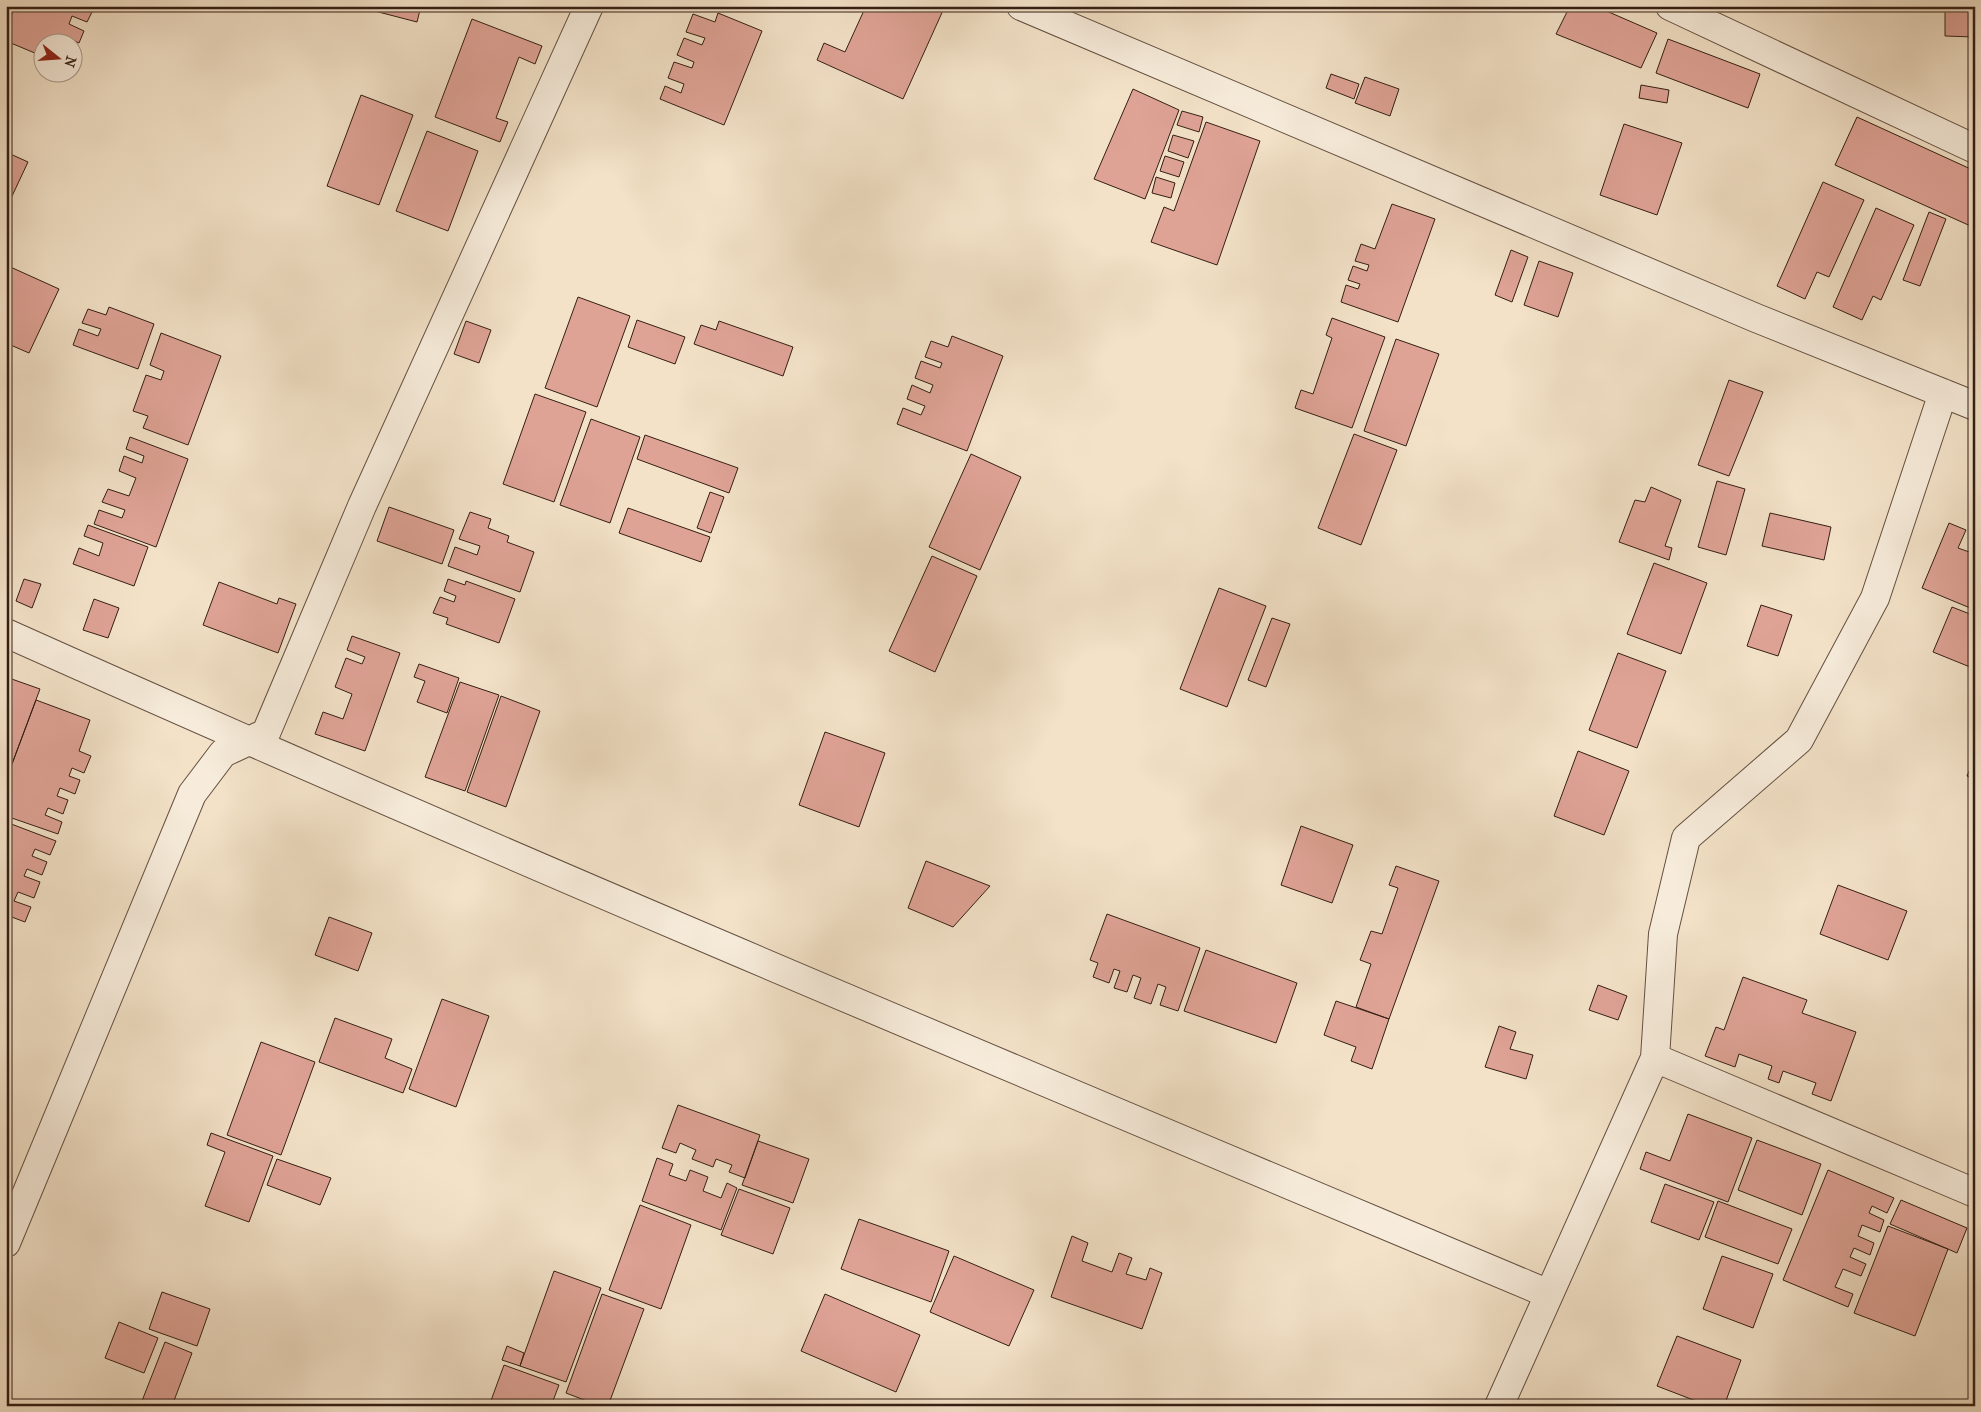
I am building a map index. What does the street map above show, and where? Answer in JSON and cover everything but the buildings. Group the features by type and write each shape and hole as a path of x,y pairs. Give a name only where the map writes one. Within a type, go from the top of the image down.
{"street":[{"path":"6,1243 192,794 223,753 266,732 362,506 589,6"},
{"path":"1021,6 1756,318 1975,406"},
{"path":"1670,6 1975,149"},
{"path":"1499,1406 1655,1058 1663,934 1686,838 1799,740 1875,598 1943,393"},
{"path":"6,633 248,741 862,1005 1549,1294"},
{"path":"1655,1058 1975,1193"}]}
